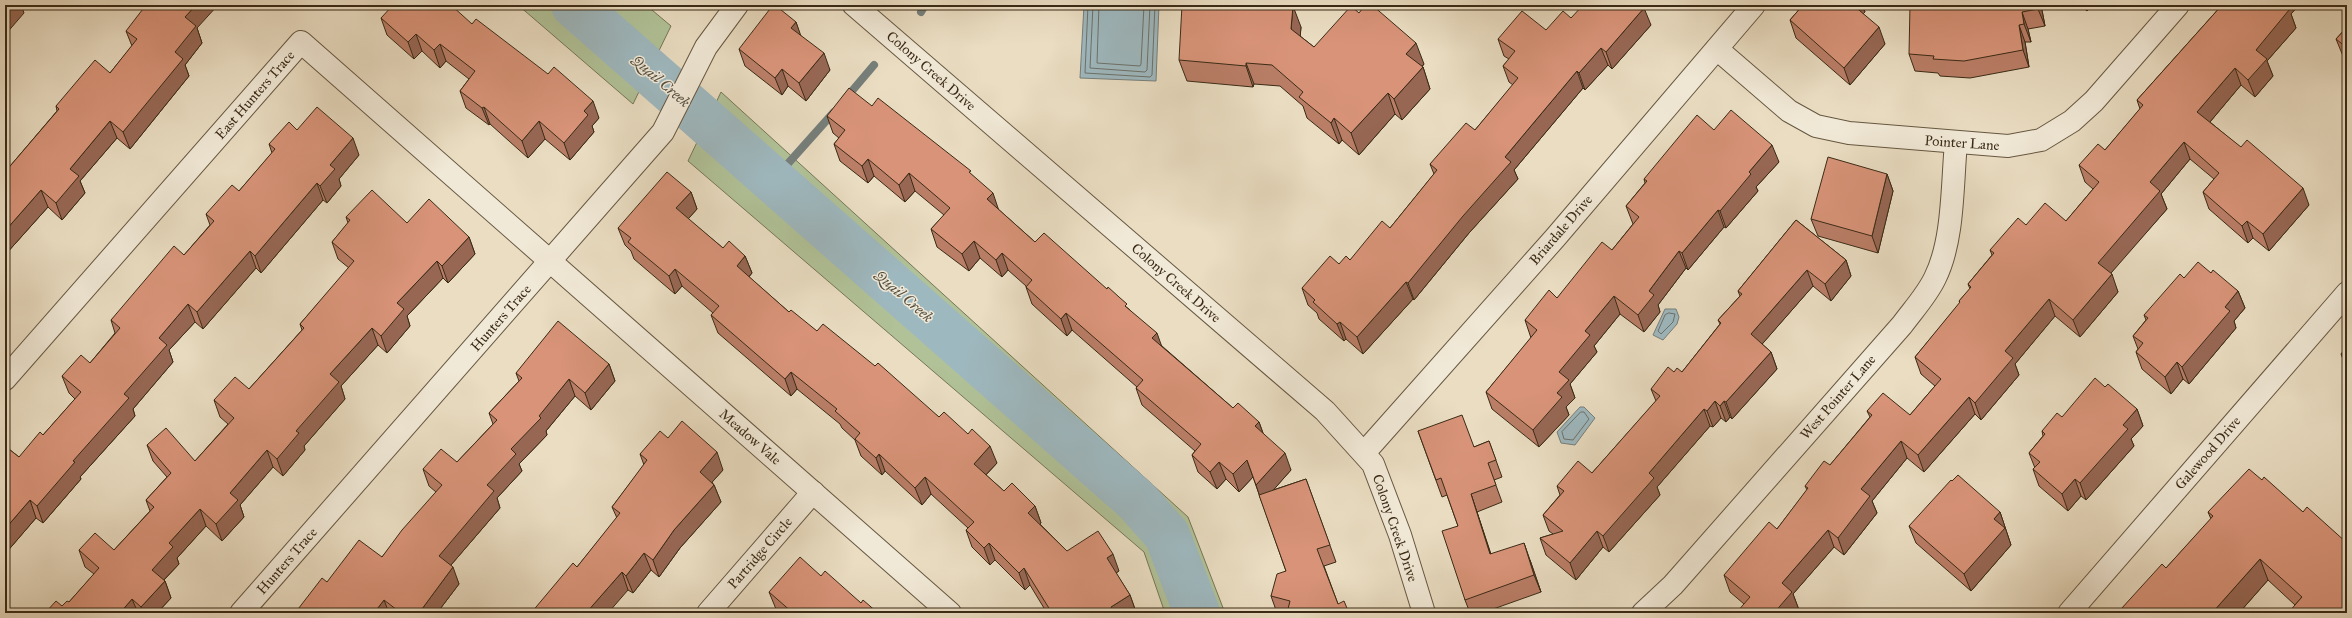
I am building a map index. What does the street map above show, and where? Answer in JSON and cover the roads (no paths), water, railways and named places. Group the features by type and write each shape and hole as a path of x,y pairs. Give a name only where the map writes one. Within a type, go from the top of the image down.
{"street":[{"name":"Hunters Trace","path":"241,613 663,132 706,47 738,5"},
{"name":"Colony Creek Drive","path":"854,5 1326,411 1364,453 1379,478 1424,613"},
{"name":"Briardale Drive","path":"1364,453 1555,238 1754,5"},
{"name":"Pointer Lane","path":"1717,49 1789,111 1816,126 1849,133 1956,143 2008,146 2041,140 2072,121 2094,101 2178,5"},
{"name":"East Hunters Trace","path":"5,379 301,42 550,262"},
{"name":"West Pointer Lane","path":"1644,613 1673,585 1902,325 1927,292 1936,277 1947,237 1956,143"},
{"name":"Meadow Vale","path":"550,262 950,613"},
{"name":"Galewood Drive","path":"2069,613 2347,293"},
{"name":"Partridge Circle","path":"708,613 813,492"}],"water":[{"path":"1084,5 1159,5 1156,81 1080,78"},
{"path":"1665,309 1676,309 1679,317 1677,324 1663,340 1653,335"},
{"path":"1580,407 1584,407 1595,418 1575,445 1561,443 1557,432"}],"waterway":[{"name":"Quail Creek","path":"574,5 1137,501 1167,535 1197,613"},
{"path":"921,12 925,5"},
{"path":"846,98 874,65"},
{"path":"765,173 784,168 834,112"}]}
